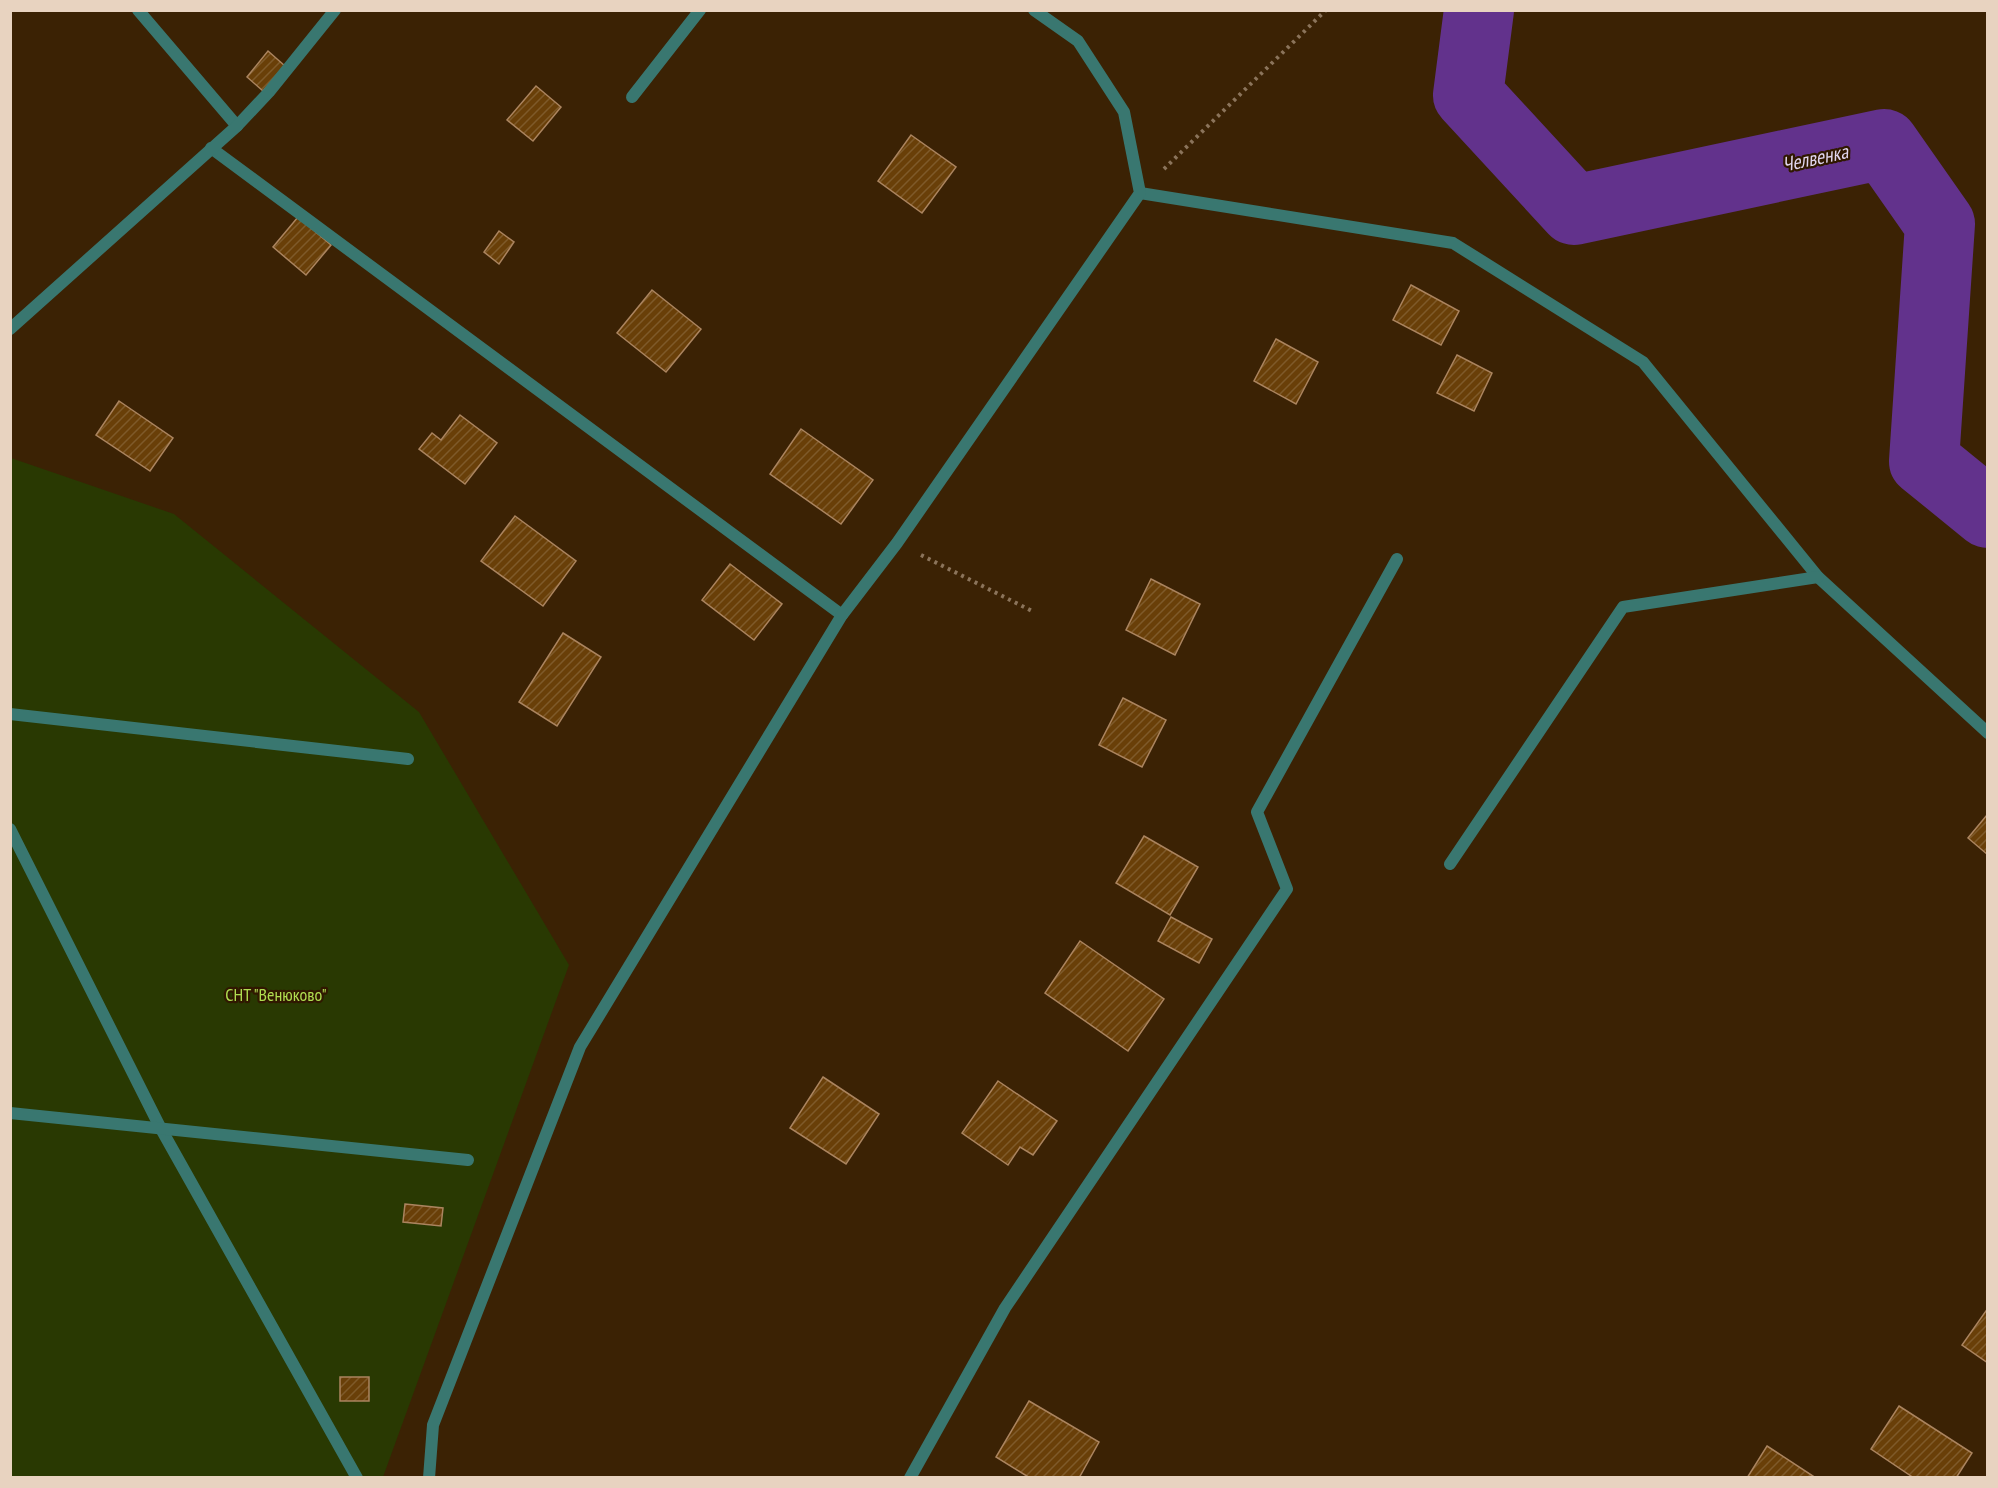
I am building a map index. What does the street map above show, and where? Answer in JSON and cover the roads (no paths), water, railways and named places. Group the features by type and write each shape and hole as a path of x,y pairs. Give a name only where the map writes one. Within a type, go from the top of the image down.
{"street":[{"path":"138,10 237,126"},
{"path":"10,329 237,126 269,92 335,10"},
{"path":"632,97 700,10"},
{"path":"429,1478 433,1425 580,1047 842,615 897,543 1140,193 1124,112 1078,41 1034,10"},
{"path":"212,148 842,615"},
{"path":"1140,193 1453,243 1643,362 1818,577 1988,733"},
{"path":"909,1478 1005,1308 1287,889 1257,812 1396,559"},
{"path":"1450,864 1623,607 1818,577"},
{"path":"10,714 408,759"},
{"path":"10,829 159,1127 357,1478"},
{"path":"10,1113 468,1160"}],"waterway":[{"name":"Челвенка","path":"1479,10 1468,95 1574,210 1884,144 1940,224 1924,461 1988,513"}],"park label":[{"name":"СНТ \"Венюково\"","path":"276,994"}]}
